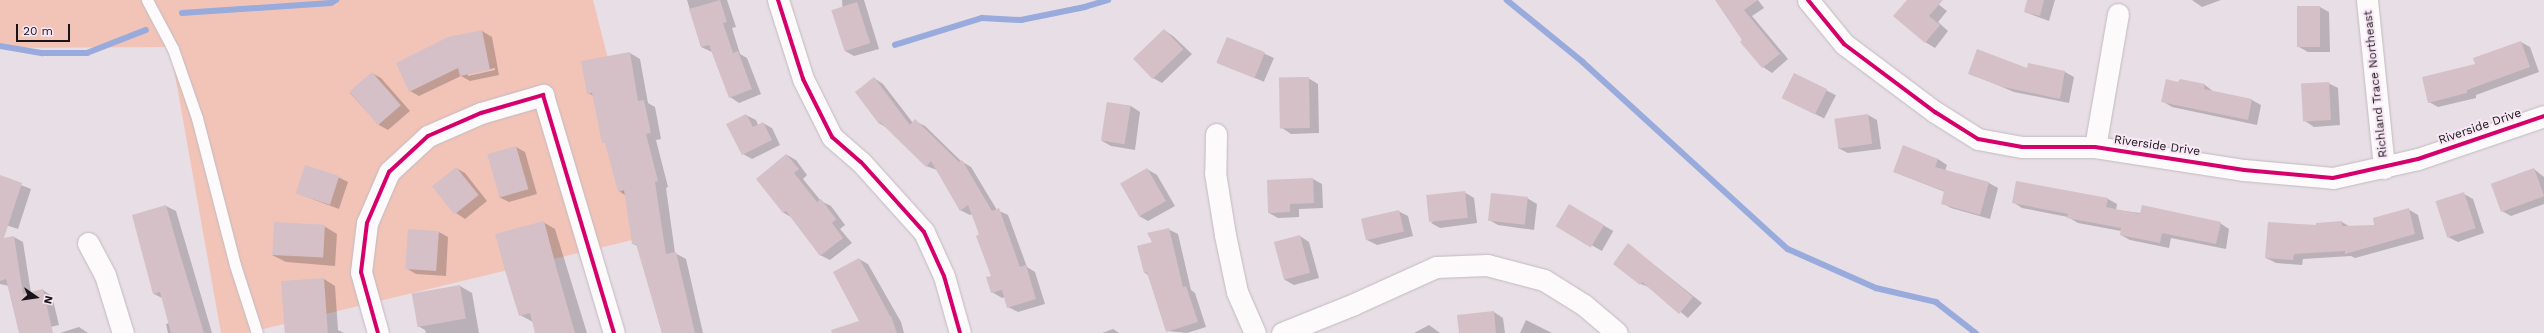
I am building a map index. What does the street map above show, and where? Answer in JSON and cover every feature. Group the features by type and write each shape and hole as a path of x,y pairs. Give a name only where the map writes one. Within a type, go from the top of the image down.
{"street":[{"path":"778,0 803,79 832,137 861,162 924,232 944,276 960,333"},
{"name":"Riverside Drive","path":"1808,0 1844,44 1934,112 1978,139 2022,146 2095,148 2244,170 2333,178 2384,168 2418,159 2544,116"},
{"name":"Richland Trace Northeast","path":"2367,0 2384,168"},
{"path":"2095,148 2118,14"},
{"path":"378,333 361,272 367,223 389,172 428,136 481,113 543,95 614,333"},
{"path":"1216,134 1215,173 1225,235 1238,292 1255,333"},
{"path":"88,243 105,275 123,333"},
{"path":"1282,333 1354,304 1436,267 1487,264 1544,280 1584,305 1617,333"}],"lane":[{"path":"147,0 173,49 197,118 235,264 257,333"}],"shaded area":[{"path":"0,0 593,0 653,235 247,333 221,333 170,47 0,48"}],"building":[{"path":"720,0 727,22 723,23 733,53 738,51 752,89 729,98 709,45 701,47 689,9"},
{"path":"1715,0 1758,0 1744,10 1780,54 1762,68 1740,42 1742,40"},
{"path":"1907,0 1943,0 1929,16 1940,25 1925,43 1893,16"},
{"path":"2027,0 2044,0 2040,16 2024,12"},
{"path":"857,2 870,43 845,51 831,10"},
{"path":"2297,6 2320,6 2320,47 2297,47"},
{"path":"1164,29 1183,49 1153,79 1133,59"},
{"path":"482,30 490,70 460,76 458,68 409,92 396,63 448,37"},
{"path":"1227,37 1265,52 1255,78 1217,63"},
{"path":"2521,41 2530,67 2467,90 2467,93 2428,103 2422,77 2475,64 2473,58"},
{"path":"1977,49 2027,68 2028,63 2065,71 2060,99 2003,87 1968,74"},
{"path":"630,52 638,101 644,100 651,133 646,134 658,181 655,182 666,254 676,252 695,333 662,333 636,244 632,244 624,190 618,192 605,143 602,143 592,93 587,94 581,61"},
{"path":"372,72 401,105 378,125 349,92"},
{"path":"1794,73 1827,89 1815,114 1782,98"},
{"path":"874,77 910,125 915,119 959,162 962,160 992,211 999,208 1020,267 1026,265 1036,299 1007,308 1002,290 991,293 986,277 991,276 976,236 979,234 968,205 960,211 931,161 926,167 880,122 879,124 855,92"},
{"path":"1309,77 1310,128 1280,129 1279,78"},
{"path":"2166,79 2178,82 2180,79 2205,84 2204,89 2252,99 2248,120 2161,102"},
{"path":"2329,82 2331,120 2303,121 2301,83"},
{"path":"1107,102 1131,106 1125,144 1101,141"},
{"path":"746,114 753,127 763,122 772,140 742,155 726,124"},
{"path":"1868,114 1872,144 1839,148 1834,119"},
{"path":"1903,145 1938,159 1935,167 1989,182 1980,215 1941,204 1944,191 1893,172"},
{"path":"516,146 528,189 500,198 487,154"},
{"path":"786,154 799,169 794,173 817,202 821,199 836,219 832,223 843,238 820,256 786,211 783,213 756,179"},
{"path":"305,165 339,176 330,205 296,194"},
{"path":"456,167 479,195 455,214 432,187"},
{"path":"1147,168 1166,201 1139,216 1120,184"},
{"path":"2534,168 2544,196 2501,212 2491,184"},
{"path":"0,175 22,183 4,238 14,236 23,294 43,289 53,333 19,333 6,279 0,281"},
{"path":"1313,178 1314,203 1290,204 1290,212 1268,213 1267,180"},
{"path":"2016,181 2108,198 2106,207 2140,214 2142,205 2221,222 2216,244 2162,233 2160,243 2120,235 2121,228 2067,218 2068,214 2012,203"},
{"path":"1465,191 1468,218 1429,222 1426,195"},
{"path":"2464,192 2476,228 2447,237 2435,201"},
{"path":"1491,193 1528,197 1525,225 1488,221"},
{"path":"1569,204 1604,225 1591,247 1556,226"},
{"path":"166,205 204,333 171,333 160,292 153,294 132,215"},
{"path":"2409,208 2415,234 2345,254 2345,251 2294,254 2293,260 2265,258 2268,222 2316,225 2316,223 2342,221 2342,226 2374,225 2373,218"},
{"path":"1399,210 1404,231 1366,240 1361,219"},
{"path":"544,221 575,333 535,333 530,313 519,316 504,267 495,234"},
{"path":"274,222 325,225 323,258 272,255"},
{"path":"1169,228 1183,287 1186,286 1198,322 1166,332 1147,272 1144,273 1137,246 1152,242 1147,233"},
{"path":"408,229 439,231 436,271 405,269"},
{"path":"1300,235 1310,273 1284,280 1274,242"},
{"path":"1628,243 1693,297 1679,314 1642,282 1640,285 1613,264"},
{"path":"859,258 891,316 897,333 832,333 831,330 859,321 833,272"},
{"path":"324,278 328,333 285,333 281,281"},
{"path":"460,285 466,318 418,327 412,294"},
{"path":"1494,311 1496,333 1459,333 1457,315"}],"waterway":[{"path":"182,13 331,3 336,0"},
{"path":"895,45 982,18 1021,20 1085,7 1108,0"},
{"path":"1507,0 1583,62 1788,249 1876,288 1936,302 1976,333"},
{"path":"0,46 42,53 87,53 146,30"}],"cycle path":[{"path":"778,0 803,79 832,137 861,162 924,232 944,276 960,333"},
{"path":"1808,0 1844,44 1935,112 1978,139 2022,147 2095,147 2244,170 2333,178 2418,159 2544,116"},
{"path":"378,333 361,272 367,223 389,172 428,136 481,113 543,95 614,333"}]}
